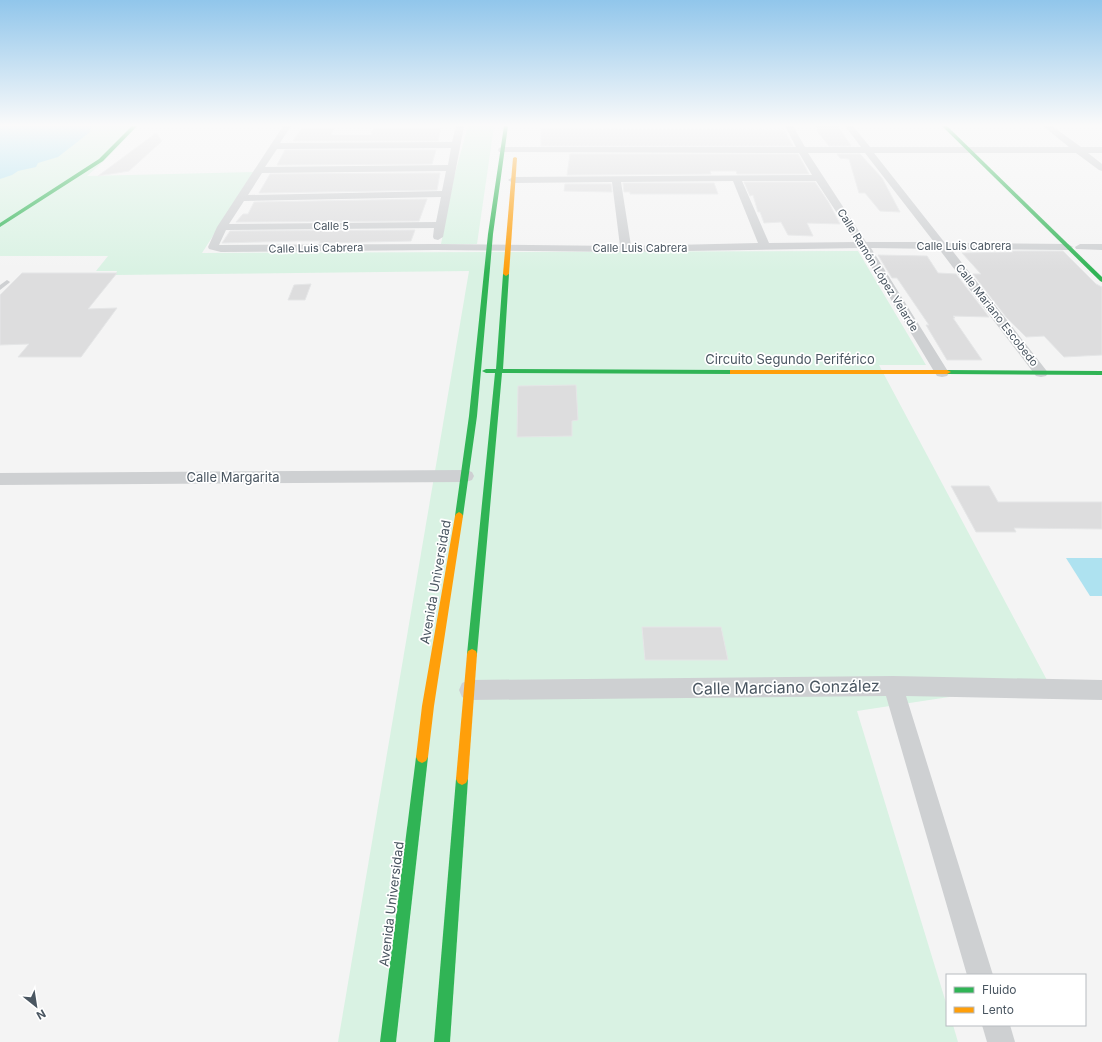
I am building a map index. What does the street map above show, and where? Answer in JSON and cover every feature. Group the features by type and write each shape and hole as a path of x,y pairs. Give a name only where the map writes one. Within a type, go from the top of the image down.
{"main road":[{"path":"0,225 80,175"},
{"name":"Avenida Universidad","path":"388,1042 428,706 466,476 478,371 489,247 499,175"},
{"path":"442,1042 469,690 500,371 513,175"},
{"path":"997,175 1102,280"},
{"path":"1000,175 1102,268"},
{"name":"Circuito Segundo Periférico","path":"478,371 1102,373"}],"street":[{"path":"222,227 256,175"},
{"path":"436,247 450,175"},
{"name":"Calle Ramón López Velarde","path":"816,175 863,245 942,372"},
{"name":"Calle Mariano Escobedo","path":"887,175 943,245 1041,373"},
{"path":"736,178 765,247"},
{"path":"513,180 818,178"},
{"path":"616,179 626,248"},
{"path":"240,198 446,194"},
{"name":"Calle 5","path":"222,227 440,226"},
{"name":"Calle Luis Cabrera","path":"222,227 212,247 221,249 436,247 626,248 943,245 1068,247"},
{"path":"1080,247 1102,247"},
{"name":"Calle Margarita","path":"0,479 466,476"},
{"path":"893,686 980,974"},
{"name":"Calle Marciano González","path":"469,690 893,686 1102,690"},
{"path":"996,1026 1001,1042"}],"lane":[{"path":"0,288 7,282"}],"green space":[{"path":"0,175 89,175 87,176 252,175 202,253 858,251 926,365 879,365 1048,682 857,711 946,1003 946,1026 953,1026 958,1042 338,1042 469,271 115,275 117,271 96,271 108,256 0,256"},
{"path":"455,175 487,175 477,244 441,244"}],"water":[{"path":"0,175 13,175 12,175 0,179"},
{"path":"1066,558 1102,558 1102,596 1090,596"}],"building":[{"path":"270,175 440,175 437,190 259,193"},
{"path":"567,175 621,175 567,175"},
{"path":"854,175 879,175 900,212 880,211 865,193 859,193"},
{"path":"744,182 815,182 829,203 840,224 807,223 813,236 788,235 781,222 764,223 760,212 758,212 753,195 750,196"},
{"path":"623,183 714,183 718,194 630,194 630,192 624,192"},
{"path":"565,184 611,184 612,192 564,191"},
{"path":"427,199 419,221 236,222 243,214 248,214 254,202"},
{"path":"415,230 411,241 319,243 320,241 297,241 222,243 230,231"},
{"path":"1012,251 1063,251 1096,284 1102,287 1102,355 1064,357 1044,336 1026,337 1006,317 973,274 981,274 962,253 1013,252"},
{"path":"878,255 927,256 938,273 956,274 989,317 953,316 982,360 947,360 926,325 929,325 897,278 892,278"},
{"path":"22,273 117,273 88,309 117,308 81,357 18,357 29,344 0,345 0,295"},
{"path":"311,284 305,300 288,300 294,285"},
{"path":"576,385 578,420 572,421 572,436 517,437 518,386"},
{"path":"951,486 989,486 998,502 1102,502 1102,529 1014,528 1016,532 976,532"},
{"path":"642,627 721,627 728,660 645,660"}],"traffic: fast":[{"path":"0,225 78,175"},
{"path":"459,516 473,416 491,234 499,175"},
{"path":"994,175 1102,280"},
{"path":"472,654 499,371 506,274"},
{"path":"486,371 733,372"},
{"path":"947,372 1102,373"},
{"path":"388,1042 422,757"},
{"path":"442,1042 462,779"}],"traffic: slow":[{"path":"506,274 514,175"},
{"path":"733,372 947,372"},
{"path":"422,757 428,706 459,516"},
{"path":"462,779 472,654"}]}
